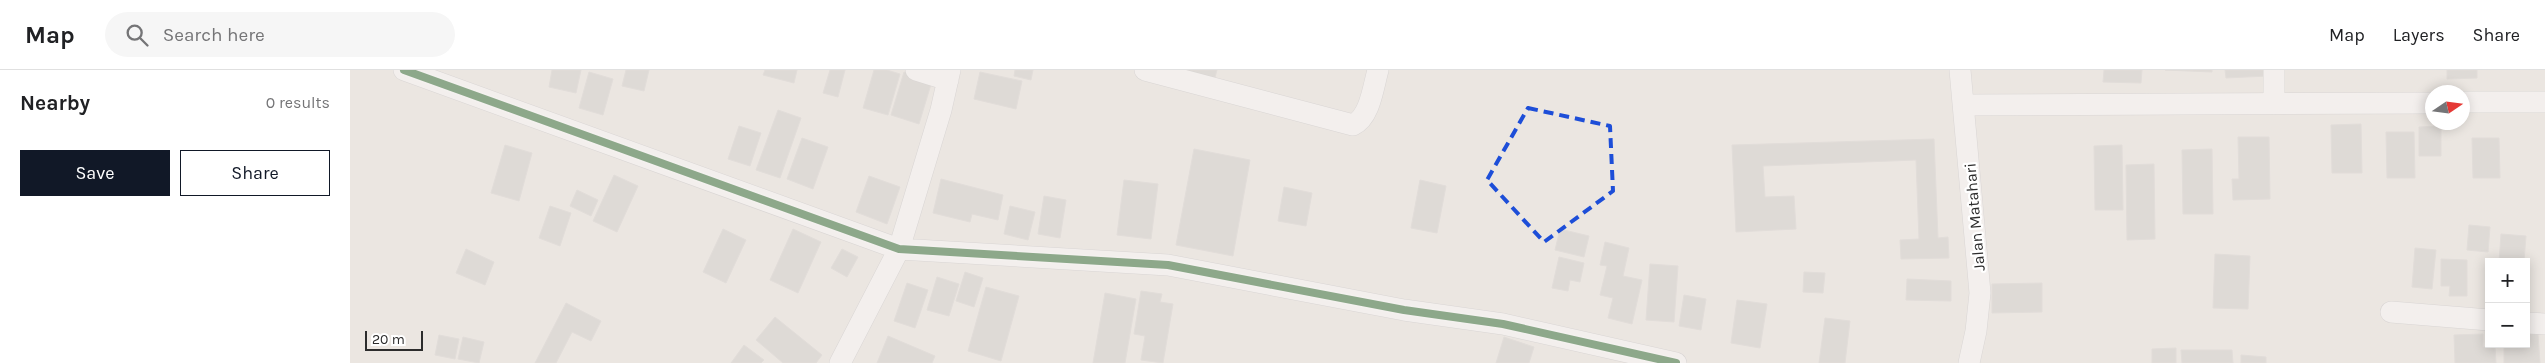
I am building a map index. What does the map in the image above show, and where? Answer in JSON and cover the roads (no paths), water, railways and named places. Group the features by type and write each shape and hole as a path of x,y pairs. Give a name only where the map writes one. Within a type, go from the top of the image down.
{"street":[{"path":"404,70 899,249 1168,265 1404,310 1503,324 1676,363"},
{"path":"840,363 899,249 949,75 916,70"},
{"path":"1145,70 1345,125 1361,122 1378,70"},
{"name":"Jalan Matahari","path":"1960,70 1980,292 1976,331 1969,363"},
{"path":"2274,70 2274,104"},
{"path":"2470,102 2545,102"},
{"path":"1963,106 2425,103"},
{"path":"2391,312 2485,320"},
{"path":"2530,323 2545,324"}]}
